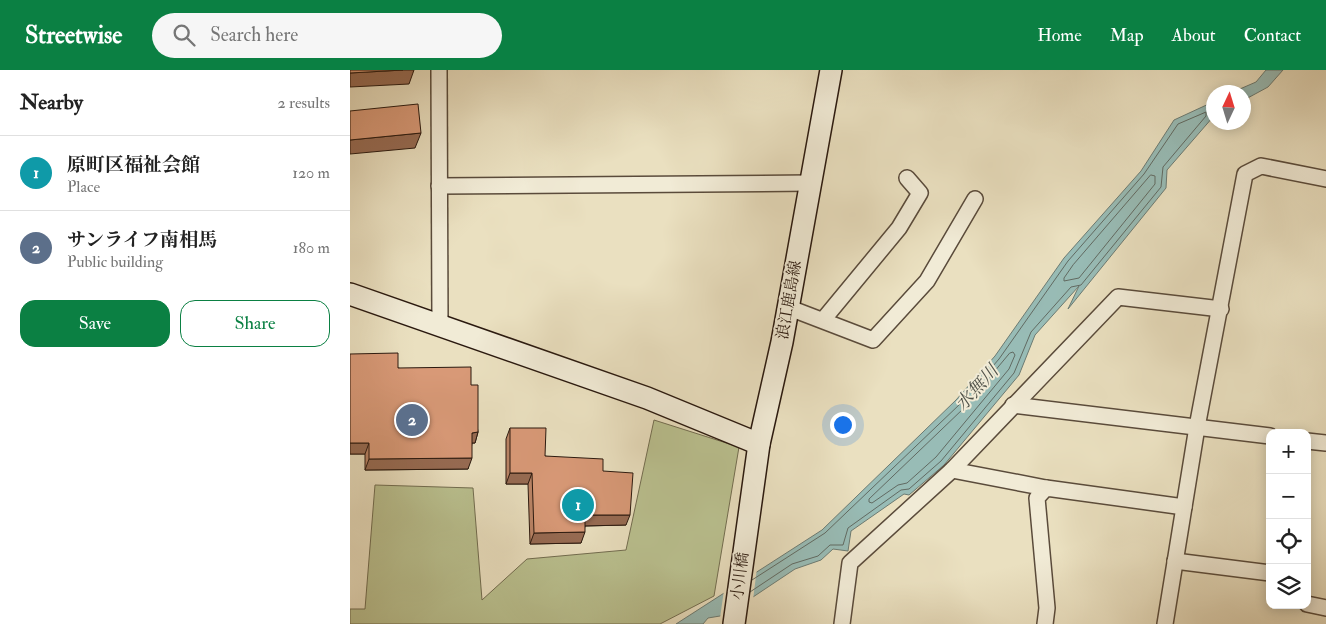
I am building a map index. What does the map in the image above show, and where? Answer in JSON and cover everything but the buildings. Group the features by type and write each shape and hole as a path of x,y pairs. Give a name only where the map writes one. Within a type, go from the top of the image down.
{"main road":[{"name":"浪江鹿島線","path":"746,529 759,444 811,183 831,70"},
{"path":"350,294 647,398 759,444"},
{"name":"小川橋","path":"734,624 746,529"}],"street":[{"path":"438,70 440,325"},
{"path":"1165,624 1197,427 1221,309 1245,174 1261,166 1326,179"},
{"path":"823,320 899,228 920,193 906,178"},
{"path":"439,186 811,183"},
{"path":"787,307 873,340 927,281 975,199"},
{"path":"842,624 850,563 952,470 1118,297 1221,309"},
{"path":"1014,405 1266,436"},
{"path":"1311,441 1326,443"},
{"path":"952,470 1046,488 1184,507"},
{"path":"1045,624 1047,608 1037,498 1046,488"},
{"path":"1174,561 1266,572"},
{"path":"1311,605 1326,608"}],"green space":[{"path":"654,420 739,447 714,596 660,624 350,624 350,609 365,609 375,485 473,488 482,600 527,559 626,550"}],"water":[{"path":"1266,70 1283,70 1268,87 1251,96 1251,85 1249,85 1256,82"},
{"name":"水無川","path":"1206,105 1206,125 1167,170 1166,188 1068,309 1079,286 1035,335 1019,375 944,465 909,495 904,494 851,531 848,551 833,549 821,560 795,569 726,615 708,618 703,624 676,624 822,530 956,400 995,356 1064,258 1141,171 1174,120"}],"pier":[{"path":"757,568 753,600 727,617 720,618 724,590"}],"place":[{"name":"サンライフ南相馬","path":"412,420"},
{"name":"原町区福祉会館","path":"578,505"}]}
